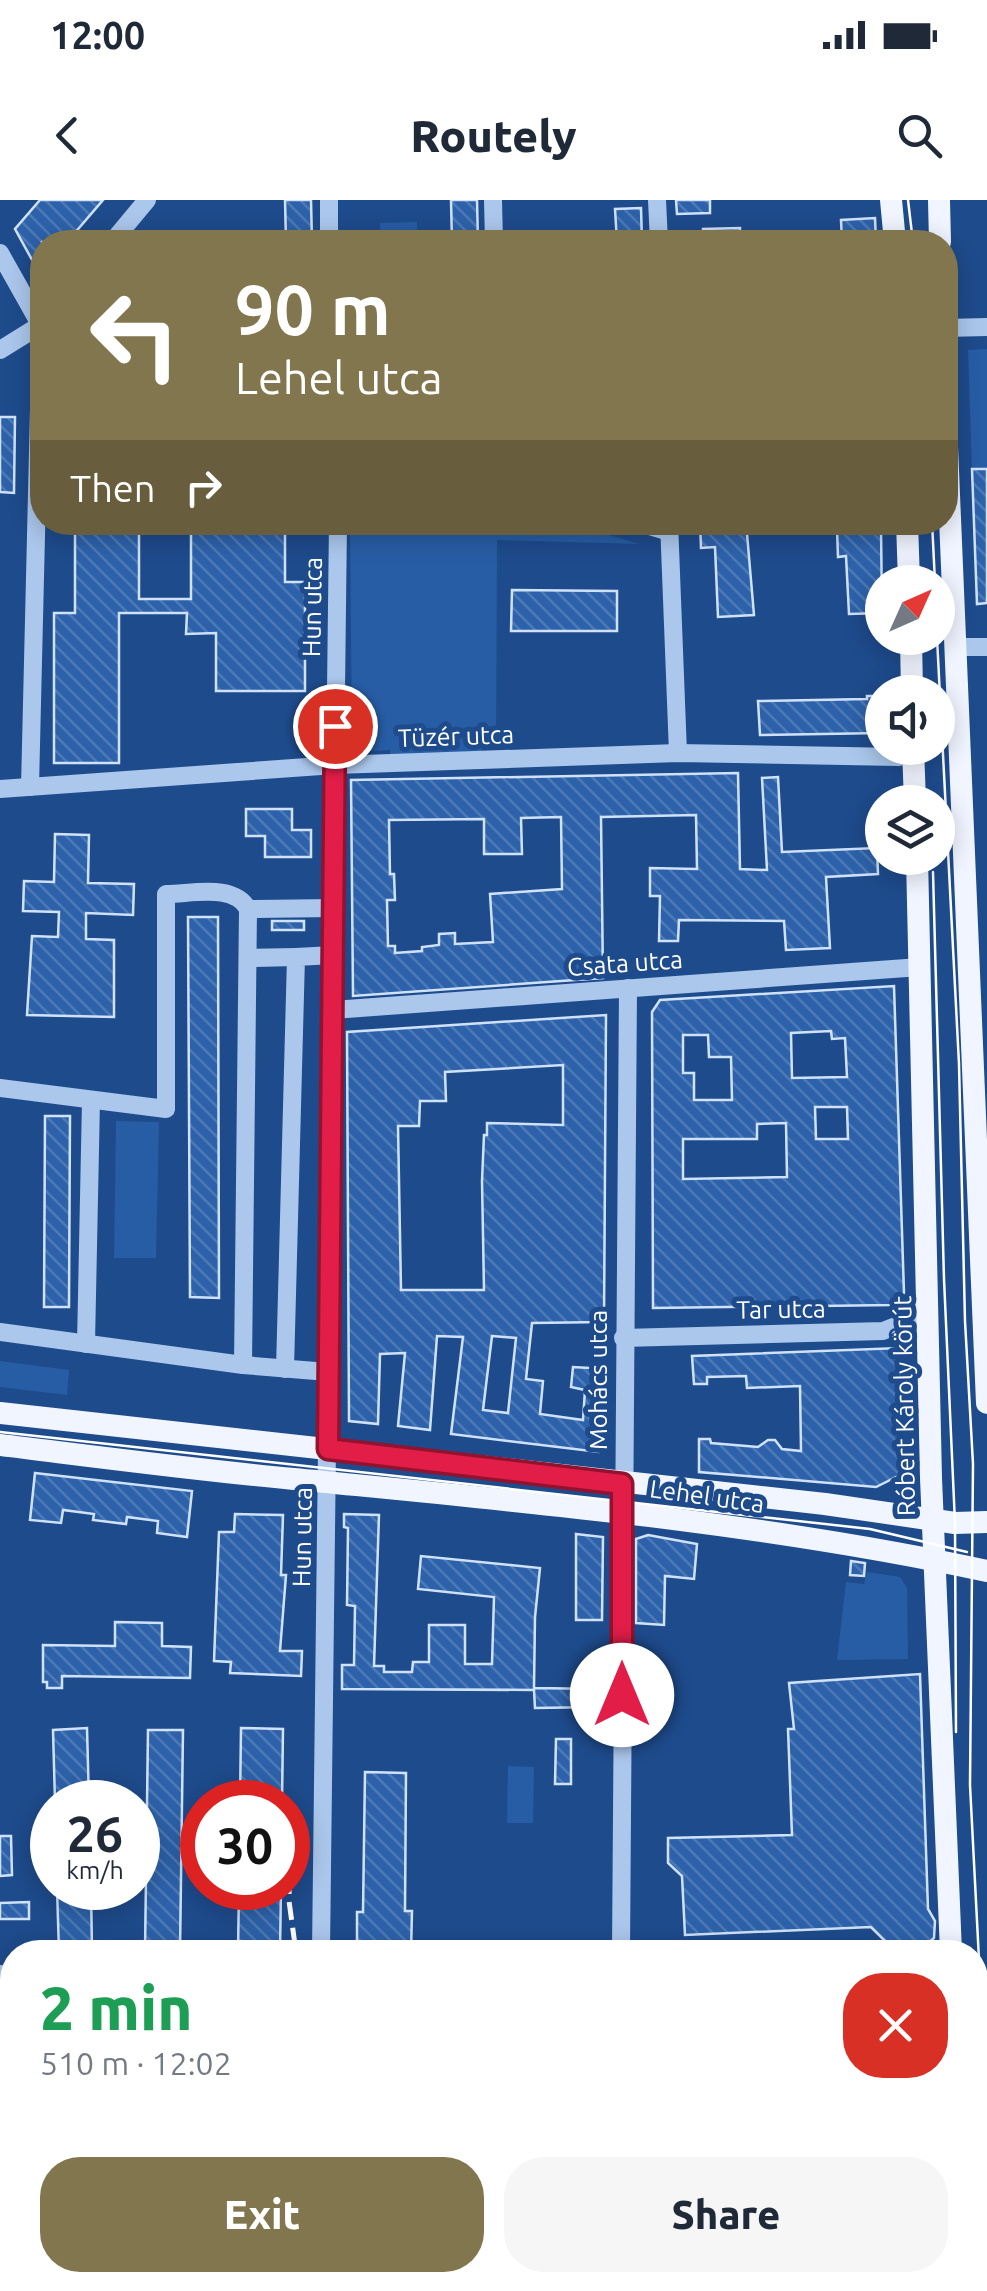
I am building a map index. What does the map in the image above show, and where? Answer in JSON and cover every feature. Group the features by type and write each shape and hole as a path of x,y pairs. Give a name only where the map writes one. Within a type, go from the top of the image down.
{"main road":[{"path":"891,200 894,230"},
{"path":"939,200 940,230"},
{"path":"907,535 908,565"},
{"path":"950,535 951,565"},
{"path":"955,655 978,966 987,1403"},
{"name":"Róbert Károly körút","path":"917,875 934,1560 950,1940"},
{"name":"Lehel utca","path":"0,1412 825,1504 934,1520 987,1522"},
{"name":"Lehel utca","path":"0,1445 623,1511 880,1548 987,1571"}],"street":[{"path":"122,230 147,200"},
{"path":"328,200 329,230"},
{"path":"493,200 494,230"},
{"path":"657,200 658,230"},
{"path":"0,253 30,304"},
{"path":"958,328 987,328"},
{"path":"0,350 30,332"},
{"path":"30,787 37,535"},
{"name":"Hun utca","path":"321,1940 338,535"},
{"path":"669,535 678,753"},
{"path":"955,648 987,647"},
{"name":"Tüzér utca","path":"0,789 335,766 678,753 865,756"},
{"path":"0,1088 166,1109 166,894 230,893 242,898 248,909 243,1365"},
{"path":"248,909 334,908"},
{"path":"248,958 333,955"},
{"path":"285,1369 296,957"},
{"name":"Csata utca","path":"333,1010 920,967"},
{"name":"Mohács utca","path":"621,1940 628,988"},
{"path":"86,1344 91,1100"},
{"name":"Tar utca","path":"623,1338 884,1331 908,1321 928,1300"},
{"path":"0,1332 243,1365 328,1372"}],"shaded area":[{"path":"417,222 417,230 380,230 380,223"},
{"path":"987,349 987,469 972,469 968,350"},
{"path":"350,535 608,535 639,544 497,540 496,747 482,748 482,753 390,758 390,750 352,752"},
{"path":"116,1121 159,1122 156,1258 114,1258"},
{"path":"0,1361 69,1370 67,1395 0,1387"},
{"path":"867,1572 900,1577 907,1588 908,1659 837,1660 846,1582 864,1584"},
{"path":"508,1766 534,1767 533,1823 507,1823"}],"building":[{"path":"40,200 103,200 77,230 30,230 30,256 15,229"},
{"path":"285,200 311,200 312,230 286,230"},
{"path":"451,200 477,200 478,230 452,230"},
{"path":"676,200 710,200 710,213 677,214"},
{"path":"641,208 642,230 616,230 615,209"},
{"path":"875,218 876,230 841,230 841,220"},
{"path":"0,417 15,417 14,493 0,492"},
{"path":"972,469 987,469 987,603 977,604"},
{"path":"75,535 139,535 139,599 191,599 191,535 285,535 285,582 305,582 305,691 216,691 216,633 186,634 187,613 119,613 119,763 54,763 54,613 75,613"},
{"path":"700,535 747,535 754,615 718,617 715,547 701,548"},
{"path":"837,535 881,535 881,565 865,565 865,614 849,614 846,556 838,557"},
{"path":"512,590 617,591 617,631 511,631"},
{"path":"865,699 865,733 760,735 758,701"},
{"path":"738,773 740,869 767,870 762,778 778,777 782,852 865,849 865,875 826,877 830,948 786,950 784,921 679,920 678,941 659,941 660,896 650,896 650,868 697,869 696,815 601,817 603,978 353,996 351,780","holes":["561,817 562,889 490,894 493,942 455,944 455,933 439,934 439,945 395,953 395,946 388,946 387,900 395,900 394,874 390,874 389,820 484,819 484,854 522,854 521,818"]},
{"path":"246,809 292,809 292,830 311,830 311,857 265,857 265,836 246,836"},
{"path":"55,834 89,835 88,883 134,884 133,915 86,913 86,939 114,940 114,1017 27,1015 32,936 58,937 59,912 23,911 24,881 54,882"},
{"path":"188,917 218,917 219,1298 190,1297"},
{"path":"272,921 304,921 304,930 272,930"},
{"path":"894,986 904,1293 892,1305 653,1308 652,1012 660,1000","holes":["831,1031 832,1039 845,1038 847,1077 792,1078 791,1033","683,1035 708,1035 709,1057 731,1057 732,1100 694,1100 694,1073 683,1073","815,1107 847,1107 848,1139 816,1139","786,1123 787,1177 683,1179 683,1139 757,1139 757,1124"]},
{"path":"606,1015 604,1322 532,1323 526,1379 543,1381 540,1414 583,1420 585,1390 571,1387 573,1367 607,1369 605,1444 599,1452 451,1434 463,1337 437,1336 430,1430 398,1426 405,1353 380,1354 378,1424 349,1421 347,1032","holes":["563,1065 563,1125 487,1123 482,1181 484,1290 401,1290 398,1126 419,1126 420,1101 446,1101 445,1072","492,1336 516,1338 508,1413 483,1410"]},
{"path":"45,1116 70,1116 69,1307 44,1307"},
{"path":"900,1348 904,1473 876,1487 699,1472 699,1439 758,1447 775,1440 782,1449 801,1451 800,1386 747,1388 746,1376 707,1377 707,1384 694,1384 692,1356"},
{"path":"35,1473 192,1491 187,1537 157,1533 158,1521 127,1517 126,1524 93,1520 94,1514 63,1510 61,1523 30,1520"},
{"path":"235,1514 283,1515 281,1575 286,1575 280,1651 302,1651 301,1676 230,1673 231,1662 214,1661 219,1532 234,1532"},
{"path":"344,1514 379,1515 374,1666 384,1666 384,1672 412,1672 413,1662 429,1662 429,1625 465,1625 465,1664 492,1664 494,1597 418,1589 421,1556 540,1568 534,1688 599,1689 600,1707 535,1708 534,1690 342,1689 342,1665 354,1665 355,1606 347,1605 348,1528 344,1527"},
{"path":"576,1534 603,1537 602,1620 576,1620"},
{"path":"648,1535 697,1544 694,1579 665,1576 664,1625 636,1623 636,1539"},
{"path":"851,1561 865,1563 864,1576 850,1575"},
{"path":"115,1622 162,1623 162,1646 191,1647 190,1678 62,1676 62,1688 47,1688 47,1682 43,1682 43,1645 115,1646"},
{"path":"920,1674 928,1909 935,1921 932,1940 884,1940 871,1927 685,1935 682,1876 668,1863 668,1838 792,1835 788,1729 794,1729 789,1683"},
{"path":"87,1728 88,1780 54,1780 53,1730"},
{"path":"241,1728 283,1729 282,1780 240,1780"},
{"path":"148,1730 183,1730 180,1940 145,1940 146,1910 160,1910 160,1780 147,1780"},
{"path":"556,1739 571,1739 571,1784 555,1784"},
{"path":"365,1772 406,1773 405,1911 412,1911 411,1940 357,1940 357,1912 363,1912"},
{"path":"0,1836 11,1836 12,1875 0,1876"},
{"path":"29,1902 29,1919 0,1919 0,1903"},
{"path":"58,1910 91,1910 92,1940 59,1940"},
{"path":"239,1910 281,1910 280,1940 238,1940"}],"tram line":[{"path":"908,200 912,230"},
{"path":"933,535 934,565"},
{"path":"938,655 959,1064 973,1464 970,1785 978,1940"},
{"path":"933,875 955,1523 956,1732"},
{"path":"0,1432 870,1529 967,1552"}],"railway":[{"path":"290,1910 294,1940"}],"route":[{"path":"335,726 328,1449 622,1484 622,1695"}]}
